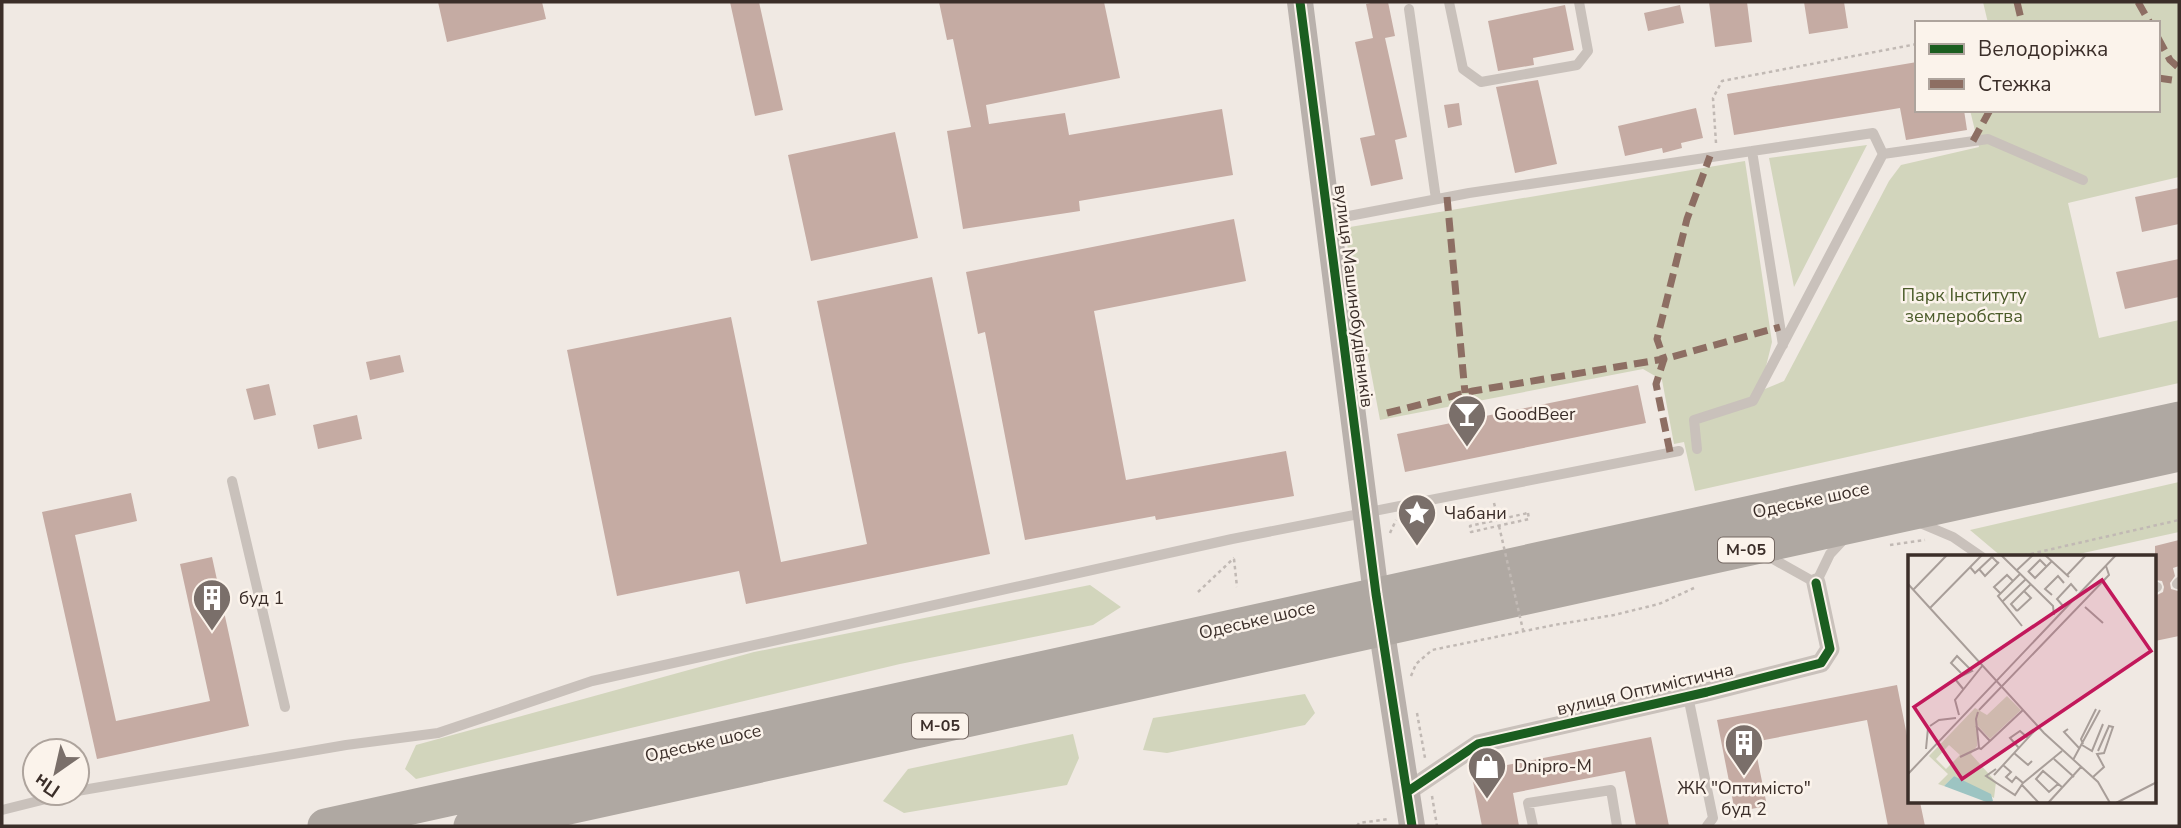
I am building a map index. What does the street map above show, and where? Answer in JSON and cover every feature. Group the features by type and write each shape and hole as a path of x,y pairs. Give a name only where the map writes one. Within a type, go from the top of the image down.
{"highway":[{"name":"Одеське шосе","path":"330,825 2179,419"},
{"name":"Одеське шосе","path":"476,826 563,817 1381,630 1859,525 1895,530 2179,454"}],"street":[{"name":"вулиця Машинобудівників","path":"1301,2 1376,594 1407,792 1404,822"},
{"name":"вулиця Оптимістична","path":"1407,792 1478,744 1821,663 1830,649 1816,583"}],"lane":[{"path":"1449,2 1463,69 1482,82 1577,65 1588,51 1579,2"},
{"path":"1409,9 1436,199"},
{"path":"1328,220 1436,199 1873,134 1883,154"},
{"path":"1883,154 1988,139 2083,180"},
{"path":"1752,151 1783,345"},
{"path":"1697,449 1694,420 1753,401 1883,154"},
{"path":"91,789 346,745 438,733 592,681 1232,539 1679,451"},
{"path":"232,481 285,707"},
{"path":"1724,554 1773,559 1816,583 1830,554 1859,525"},
{"path":"1895,530 1953,537 1979,555"},
{"path":"1688,696 1713,818 1707,826"},
{"path":"1533,826 1528,803 1611,790 1617,826"},
{"path":"2,810 21,805"}],"path":[{"path":"1717,156 1713,98 1722,81 1915,44"},
{"path":"1494,503 1498,519"},
{"path":"1528,513 1529,519 1471,532 1470,526 1498,519 1528,513"},
{"path":"2026,555 2179,520"},
{"path":"1499,526 1524,630"},
{"path":"1895,530 1935,539"},
{"path":"1232,539 1237,587"},
{"path":"1198,592 1234,558"},
{"path":"1413,688 1411,675 1416,664 1432,650 1524,630 1614,615 1659,604 1696,587"},
{"path":"1417,713 1437,826"},
{"path":"1357,826 1359,823 1404,822"}],"green space":[{"name":"Парк Інституту землеробства","path":"1983,2 2179,2 2179,177 2068,203 2099,338 2179,320 2179,383 1695,491 1684,442 1674,444 1662,380 1643,369 1380,420 1344,228 1745,161 1772,342 1760,391 1784,381 1889,181 1901,165 1979,147 1970,112 2160,112 2160,21 1988,21"},
{"path":"1867,145 1794,287 1769,158"},
{"path":"2179,482 2179,532 2074,555 2000,555 1970,530"},
{"path":"1090,585 1121,607 1093,625 900,664 416,779 405,769 416,745 754,652"},
{"path":"1305,694 1315,713 1305,725 1167,753 1143,750 1153,718"},
{"path":"1073,734 1079,758 1067,785 904,813 883,801 908,769"}],"building":[{"path":"438,2 542,2 546,19 447,42"},
{"path":"730,2 759,2 783,110 755,116"},
{"path":"939,2 1104,2 1120,78 986,105 989,124 1065,113 1069,135 1222,109 1233,175 1079,201 1080,211 963,229 947,131 971,127 953,39 947,40"},
{"path":"1388,2 1395,36 1385,38 1407,137 1395,140 1403,179 1371,186 1360,138 1375,135 1355,42 1373,38 1366,4"},
{"path":"1709,2 1747,2 1752,42 1715,47"},
{"path":"1804,2 1844,2 1848,28 1809,34"},
{"path":"1565,5 1574,50 1533,58 1534,65 1498,71 1488,21"},
{"path":"1680,5 1684,23 1648,31 1644,13"},
{"path":"1915,62 1915,112 1964,112 1967,130 1906,140 1900,108 1734,135 1727,94"},
{"path":"1538,80 1557,164 1515,173 1496,87"},
{"path":"1459,103 1462,125 1448,128 1444,105"},
{"path":"1696,108 1703,138 1681,143 1682,148 1663,153 1662,148 1625,156 1618,126"},
{"path":"895,132 918,238 811,261 788,155"},
{"path":"2179,188 2179,224 2142,232 2135,197"},
{"path":"1234,219 1246,281 1094,311 1126,480 1286,451 1294,496 1156,520 1155,516 1025,540 985,332 978,334 966,272"},
{"path":"2179,259 2179,297 2125,309 2116,272"},
{"path":"932,277 990,554 746,604 739,571 617,596 567,350 731,317 781,562 867,544 817,301"},
{"path":"400,355 404,372 370,380 366,362"},
{"path":"269,384 276,415 254,420 246,389"},
{"path":"1638,385 1646,423 1405,472 1397,434"},
{"path":"357,415 362,439 318,449 313,425"},
{"name":"буд 1","path":"131,493 137,521 75,535 116,721 210,701 180,564 212,557 249,726 97,759 42,512"},
{"path":"2179,540 2179,566 2173,568 2175,576 2170,583 2171,589 2178,591 2179,596 2179,636 2156,641 2156,596 2163,592 2164,587 2162,581 2156,580 2155,546"},
{"name":"ЖК \"Оптимісто\" буд 2","path":"1897,685 1908,741 1908,804 1920,804 1925,826 1888,826 1867,720 1754,742 1767,806 1735,812 1717,720"},
{"path":"1651,737 1669,826 1636,826 1625,771 1513,793 1519,826 1482,826 1471,772"}],"marked path":[{"path":"2017,2 2022,21"},
{"path":"2138,2 2149,21"},
{"path":"2160,42 2170,60 2179,68"},
{"path":"2160,78 2179,81"},
{"path":"1973,141 1989,112"},
{"path":"1387,413 1473,391 1664,359 1657,339 1687,219 1710,156"},
{"path":"1447,197 1465,393"},
{"path":"1670,452 1656,384 1664,359 1780,327"}],"cycle path":[{"path":"1300,2 1376,594 1412,826"},
{"path":"1407,792 1478,744 1821,663 1830,649 1816,583"}],"place":[{"name":"GoodBeer","path":"1467,448"},
{"name":"Чабани","path":"1417,547"},
{"name":"буд 1","path":"212,632"},
{"name":"ЖК \"Оптимісто\" буд 2","path":"1744,777"},
{"name":"Dnipro-M","path":"1487,800"}]}
